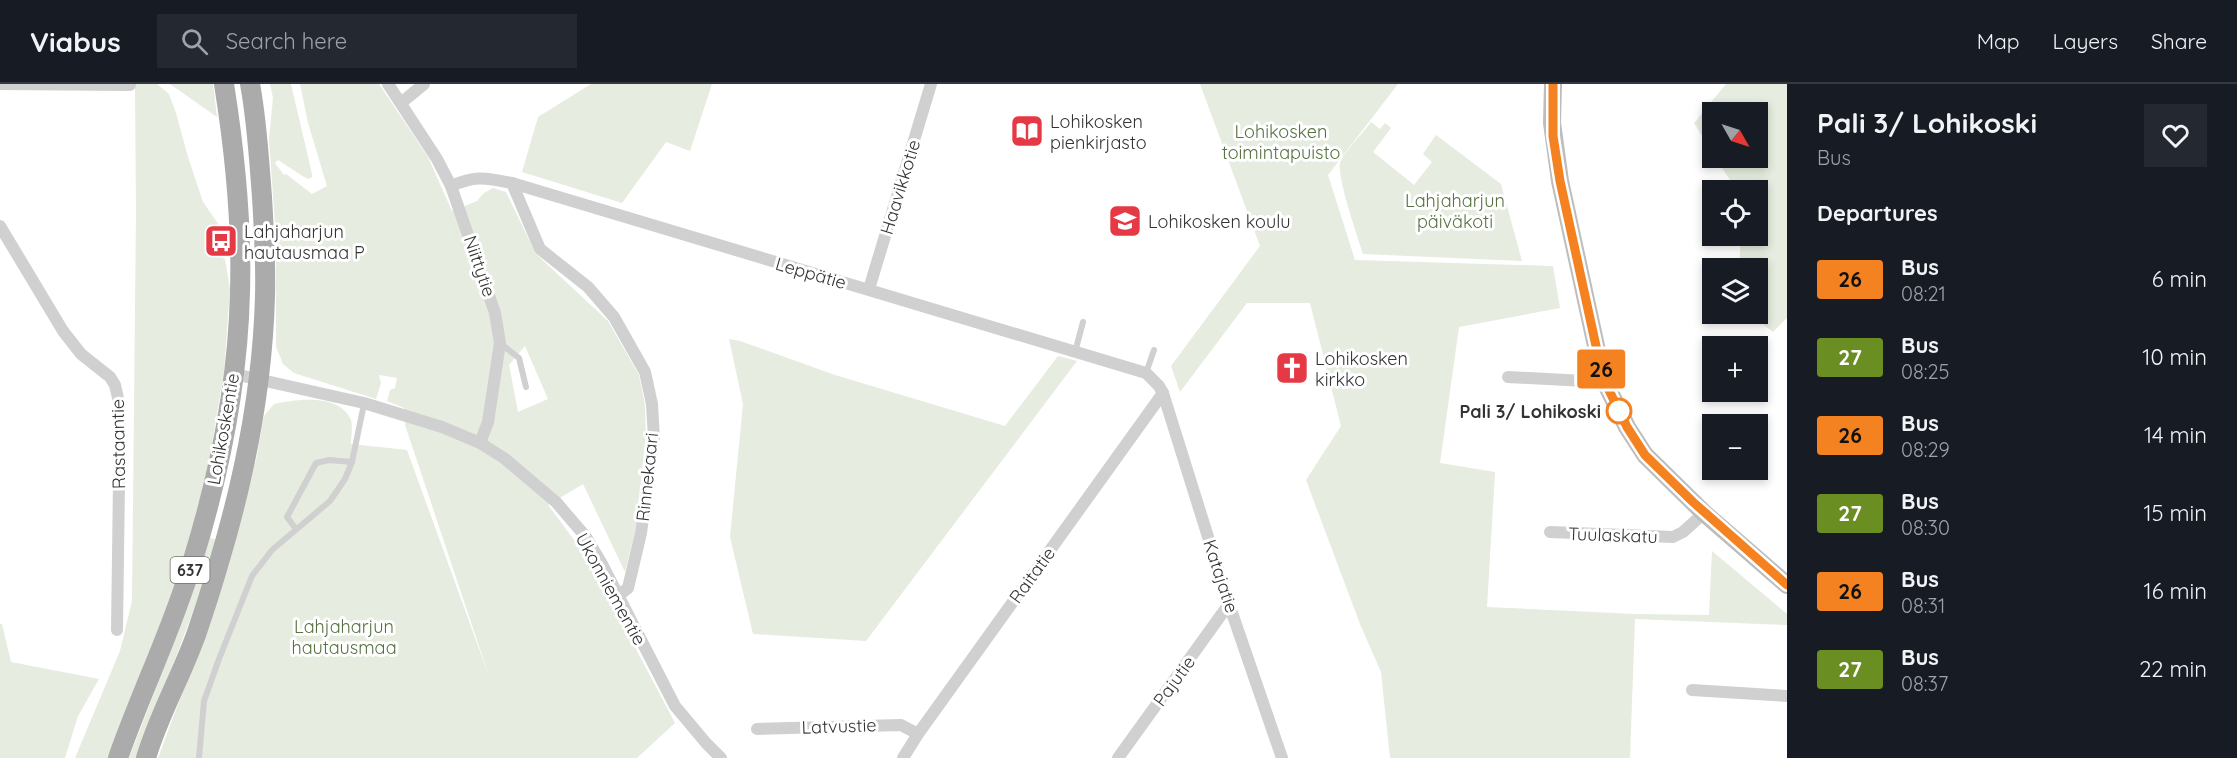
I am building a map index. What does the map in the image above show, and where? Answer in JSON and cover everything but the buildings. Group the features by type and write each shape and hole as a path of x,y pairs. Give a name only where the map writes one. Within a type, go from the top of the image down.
{"main road":[{"name":"Lohikoskentie","path":"118,758 192,564 212,493 234,374 240,293 240,224 232,138 224,84"},
{"name":"Lohikoskentie","path":"146,758 165,704 196,636 236,503 249,445 259,379 265,296 264,230 259,159 250,84"}],"street":[{"path":"0,84 130,85"},
{"name":"Niittytie","path":"388,84 451,186 495,313 500,342 488,422 480,443"},
{"path":"401,103 424,84"},
{"name":"Haavikkotie","path":"869,289 931,84"},
{"path":"1553,84 1552,123 1558,171 1603,378 1627,427 1645,455 1704,513 1787,585"},
{"name":"Leppätie","path":"451,186 471,178 488,178 512,183 1146,373"},
{"name":"Rinnekaari","path":"512,183 540,249 588,287 614,317 645,372 652,404 654,439 641,533 628,588 618,596"},
{"name":"Rastaantie","path":"0,226 63,331 81,354 103,370 115,385 120,407 117,630"},
{"path":"1146,373 1163,393"},
{"name":"Ukonniementie","path":"234,374 364,403 442,427 480,443 504,458 556,502 586,537 675,706 721,758"},
{"path":"1508,377 1585,381 1603,378"},
{"name":"Katajatie","path":"1163,393 1229,604 1282,758"},
{"name":"Raitatie","path":"903,758 1163,393"},
{"name":"Tuulaskatu","path":"1550,532 1673,537 1683,532 1704,513"},
{"name":"Pajutie","path":"1118,758 1229,604"},
{"path":"1692,690 1787,696"},
{"name":"Latvustie","path":"757,729 902,724 918,734"}],"lane":[{"path":"1075,352 1083,322"},
{"path":"500,342 519,358 526,387"},
{"path":"1146,373 1154,350"},
{"path":"199,758 204,701 252,576 272,550 330,501 345,478 352,462 364,403"},
{"path":"296,529 287,517 316,463 329,460 352,462"}],"green space":[{"path":"135,84 157,84 169,94 203,202 219,225 220,256 225,259 230,289 224,372 204,491 184,562 111,758 75,758 120,651 132,601"},
{"path":"170,84 213,84 217,117"},
{"name":"Lahjaharjun hautausmaa","path":"270,84 291,84 312,177 309,179 304,177 278,160 275,163 284,175 286,174 312,194 327,186 308,123 300,84 379,84 428,157 452,211 477,201 493,188 506,192 536,254 608,321 639,375 645,405 646,438 635,532 625,572 583,484 548,505 589,560 675,723 637,758 158,758 228,569 256,460 264,416 274,404 317,400 337,405 351,420 351,444 407,450 490,679 405,425 404,408 387,401 390,390 395,388 397,378 379,375 381,383 376,399 294,373 283,364 276,347 276,238 269,139 273,98","holes":["525,346 548,399 518,412 509,365"]},
{"path":"591,84 712,84 690,151 666,142 622,203 522,172 538,117"},
{"name":"Lohikosken toimintapuisto","path":"1200,84 1398,84 1328,175 1355,260 1553,266 1560,308 1459,327 1440,463 1495,472 1487,607 1709,615 1712,551 1787,614 1787,625 1635,619 1630,758 1390,758 1381,672 1360,624 1306,480 1341,426 1310,303 1247,303 1180,392 1171,366 1260,246"},
{"path":"1726,84 1787,84 1787,318 1773,332 1762,324 1768,324 1768,258 1740,258 1740,246 1768,246 1768,180 1730,180 1722,168 1768,168 1768,102 1711,102"},
{"path":"1702,113 1702,136 1694,123"},
{"name":"Lahjaharjun päiväkoti","path":"1371,122 1380,129 1385,123 1391,128 1373,152 1414,185 1432,162 1423,154 1436,135 1501,184 1522,261 1363,254 1345,194 1340,163 1349,148"},
{"path":"729,339 835,375 1005,426 1058,356 1077,361 866,641 753,634 730,537 743,404"},
{"path":"210,538 218,540 199,595 138,758 129,758 190,601"},
{"path":"0,624 2,624 11,662 99,679 78,716 65,758 0,758"}],"bus line":[{"name":"26","path":"1553,84 1554,150 1603,378 1627,427 1645,455 1720,528 1787,585"}],"place":[{"name":"Lohikosken pienkirjasto","path":"1027,131"},
{"name":"Lohikosken koulu","path":"1125,221"},
{"name":"Lahjaharjun hautausmaa P","path":"221,241"},
{"name":"Lohikosken kirkko","path":"1292,368"},
{"name":"Pali 3/ Lohikoski","path":"1619,411"}]}
